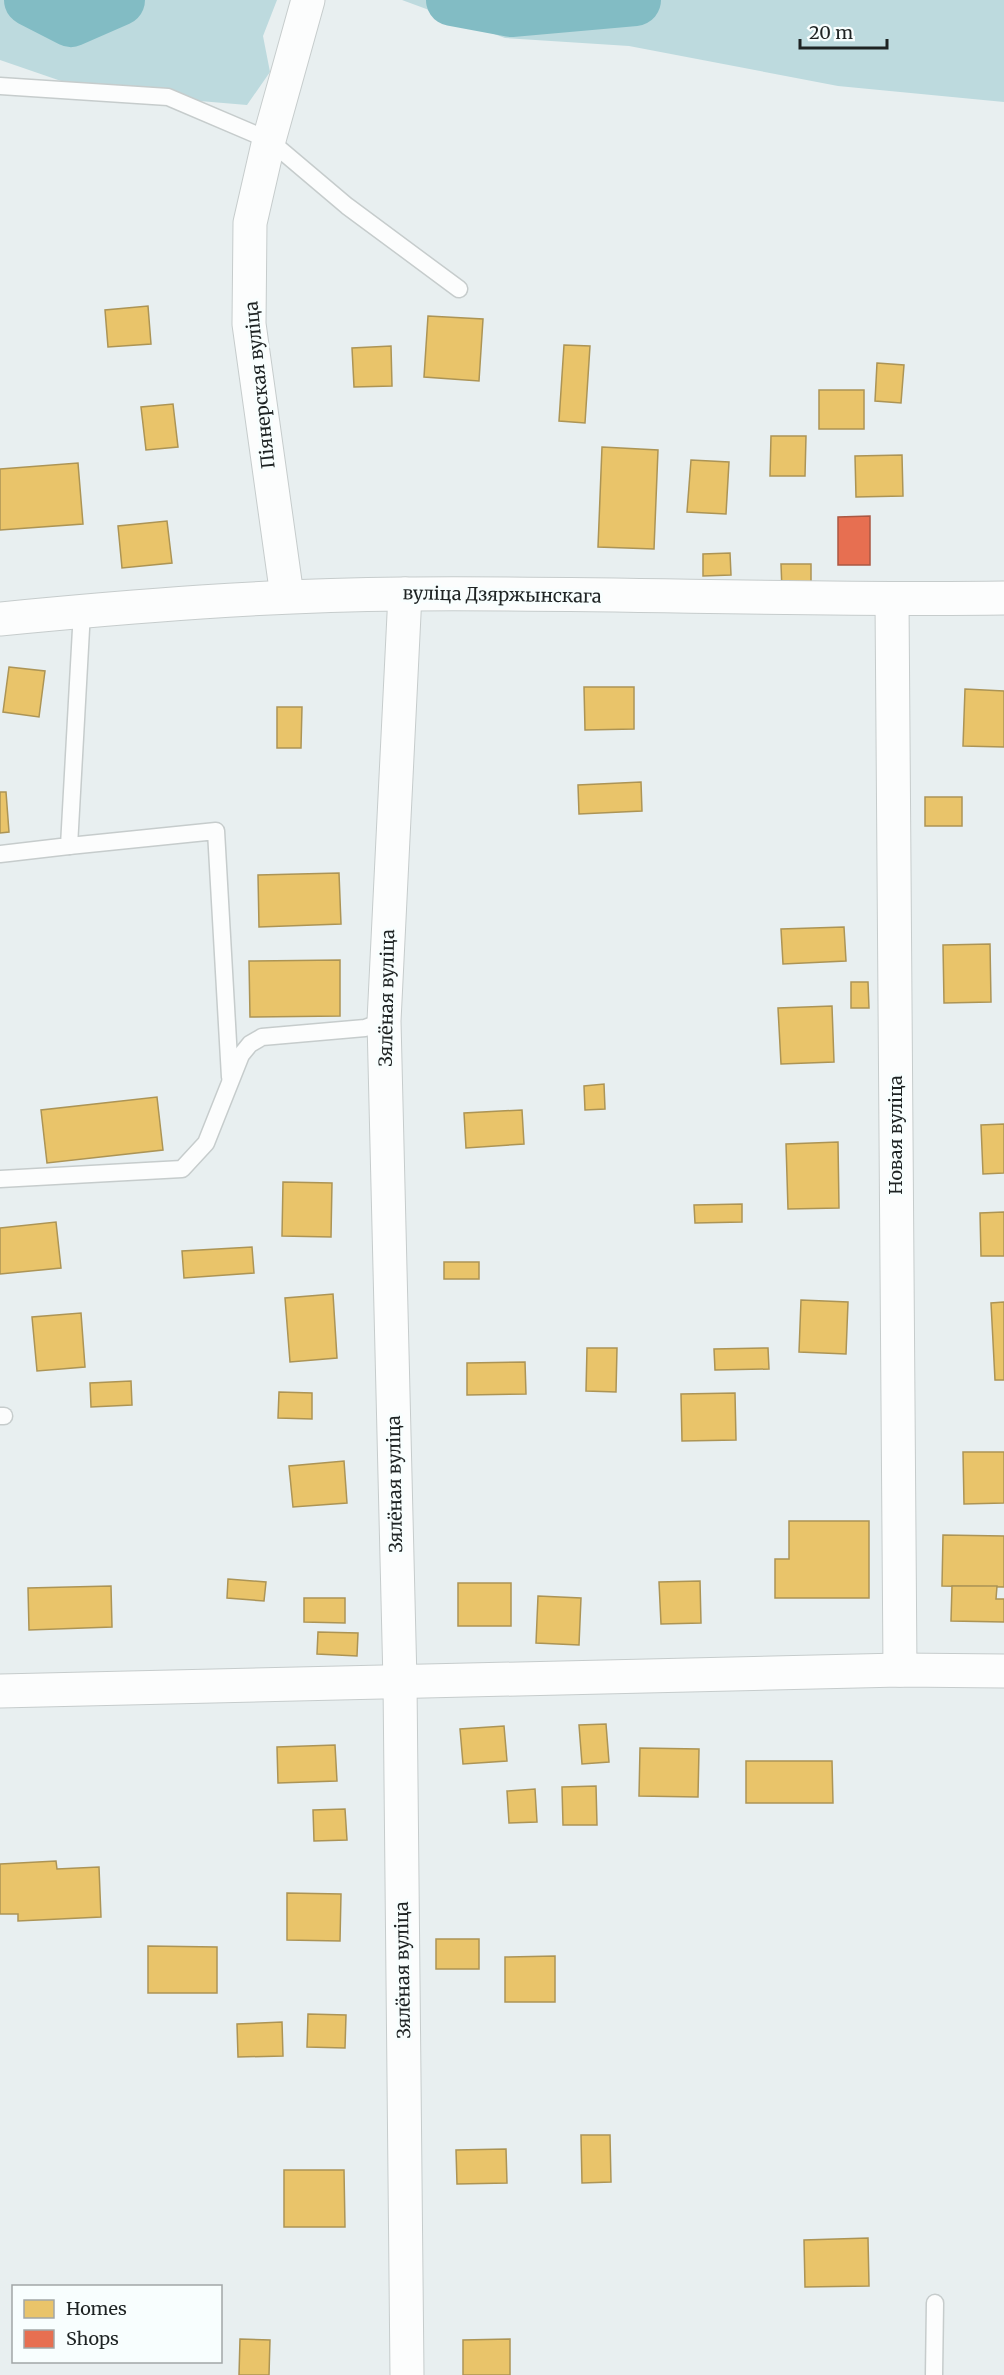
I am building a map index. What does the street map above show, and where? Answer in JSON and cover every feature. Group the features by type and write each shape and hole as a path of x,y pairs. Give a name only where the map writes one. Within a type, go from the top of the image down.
{"street":[{"name":"Піянерская вуліца","path":"287,596 249,324 250,224 269,140 308,0"},
{"name":"вуліца Дзяржынскага","path":"0,619 287,596 405,594 892,600 1004,598"},
{"name":"Зялёная вуліца","path":"405,594 384,1021 400,1682 407,2375"},
{"name":"Новая вуліца","path":"892,600 900,1670"},
{"path":"0,1691 900,1670 1004,1671"}],"lane":[{"path":"0,86 168,97 269,140 346,206 459,288"},
{"path":"69,846 82,611"},
{"path":"0,854 216,831 230,1083"},
{"path":"0,1179 182,1169 206,1143 241,1055 250,1044 262,1037 365,1028 384,1021"},
{"path":"933,2375 935,2303"}],"shaded area":[{"path":"0,0 277,0 263,36 270,72 247,105 93,92 0,60"},
{"path":"402,0 1004,0 1004,102 838,86 629,46 505,38"}],"building: Homes":[{"path":"148,306 151,344 108,347 105,310"},
{"path":"428,316 483,319 479,381 424,377"},
{"path":"564,345 590,346 585,423 559,421"},
{"path":"391,346 392,386 354,387 352,348"},
{"path":"877,363 904,365 901,403 875,401"},
{"path":"819,390 864,390 864,429 819,429"},
{"path":"173,404 178,447 146,450 141,407"},
{"path":"771,436 806,436 805,476 770,476"},
{"path":"602,447 658,450 654,549 598,547"},
{"path":"902,455 903,496 856,497 855,456"},
{"path":"691,460 729,462 726,514 687,512"},
{"path":"78,463 83,524 0,530 0,469"},
{"path":"167,521 172,563 122,568 118,526"},
{"path":"730,553 731,575 703,576 703,554"},
{"path":"781,564 811,564 811,589 782,590"},
{"path":"9,667 45,671 39,717 3,712"},
{"path":"584,687 634,687 634,729 585,730"},
{"path":"965,689 1004,691 1004,747 963,746"},
{"path":"277,707 302,707 301,748 277,748"},
{"path":"641,782 642,811 579,814 578,785"},
{"path":"0,792 6,792 9,832 0,833"},
{"path":"925,797 962,797 962,826 925,826"},
{"path":"339,873 341,924 259,927 258,875"},
{"path":"844,927 846,961 783,964 781,929"},
{"path":"990,944 991,1002 944,1003 943,945"},
{"path":"340,960 340,1016 250,1017 249,961"},
{"path":"851,982 868,982 869,1008 851,1008"},
{"path":"832,1006 834,1062 781,1064 778,1008"},
{"path":"604,1084 605,1109 585,1110 584,1086"},
{"path":"157,1097 163,1150 47,1163 41,1110"},
{"path":"522,1110 524,1144 466,1148 464,1113"},
{"path":"1004,1124 1004,1173 983,1174 981,1125"},
{"path":"838,1142 839,1208 788,1209 786,1144"},
{"path":"283,1182 332,1183 331,1237 282,1236"},
{"path":"742,1204 742,1222 695,1223 694,1205"},
{"path":"1004,1212 1004,1256 981,1256 980,1213"},
{"path":"56,1222 61,1268 0,1274 0,1228"},
{"path":"252,1247 254,1273 184,1278 182,1251"},
{"path":"444,1262 479,1262 479,1279 444,1279"},
{"path":"333,1294 337,1358 290,1362 285,1298"},
{"path":"801,1300 848,1302 846,1354 799,1352"},
{"path":"1004,1302 1004,1380 995,1380 991,1303"},
{"path":"81,1313 85,1367 37,1371 32,1317"},
{"path":"587,1348 617,1348 616,1392 586,1391"},
{"path":"768,1348 769,1369 715,1370 714,1349"},
{"path":"525,1362 526,1394 467,1395 467,1363"},
{"path":"131,1381 132,1405 91,1407 90,1383"},
{"path":"279,1392 312,1393 312,1419 278,1418"},
{"path":"735,1393 736,1440 682,1441 681,1394"},
{"path":"963,1452 1004,1452 1004,1503 964,1504"},
{"path":"344,1461 347,1503 293,1507 289,1466"},
{"path":"789,1521 869,1521 869,1598 775,1598 775,1559 789,1559"},
{"path":"943,1535 1004,1536 1004,1587 942,1586"},
{"path":"228,1579 266,1582 264,1601 227,1598"},
{"path":"700,1581 701,1623 661,1624 659,1582"},
{"path":"458,1583 511,1583 511,1626 458,1626"},
{"path":"111,1586 112,1627 29,1630 28,1588"},
{"path":"952,1586 997,1586 996,1599 1004,1599 1004,1622 951,1621"},
{"path":"538,1596 581,1598 579,1645 536,1643"},
{"path":"304,1598 345,1598 345,1623 304,1622"},
{"path":"318,1632 358,1633 357,1656 317,1654"},
{"path":"606,1724 609,1762 582,1764 579,1725"},
{"path":"504,1726 507,1761 463,1764 460,1729"},
{"path":"335,1745 337,1781 278,1783 277,1747"},
{"path":"640,1748 699,1749 698,1797 639,1796"},
{"path":"746,1761 832,1761 833,1803 746,1803"},
{"path":"596,1786 597,1825 563,1825 562,1787"},
{"path":"535,1789 537,1822 509,1823 507,1791"},
{"path":"345,1809 347,1840 314,1841 313,1810"},
{"path":"56,1861 57,1869 99,1867 101,1917 18,1921 18,1914 0,1914 0,1864"},
{"path":"287,1893 341,1894 340,1941 287,1940"},
{"path":"436,1939 479,1939 479,1969 436,1969"},
{"path":"148,1946 217,1947 217,1993 148,1993"},
{"path":"555,1956 555,2002 505,2002 505,1957"},
{"path":"308,2014 346,2015 345,2048 307,2047"},
{"path":"282,2022 283,2056 238,2057 237,2024"},
{"path":"581,2135 610,2135 611,2182 582,2183"},
{"path":"506,2149 507,2183 457,2184 456,2150"},
{"path":"284,2170 344,2170 345,2227 284,2227"},
{"path":"868,2238 869,2286 805,2287 804,2240"},
{"path":"240,2339 270,2340 269,2375 239,2375"},
{"path":"510,2339 510,2375 463,2375 463,2340"}],"building: Shops":[{"path":"870,516 870,565 838,565 838,517"}],"waterway":[{"path":"30,0 71,21 119,0"},
{"path":"452,0 511,11 635,0"}]}
